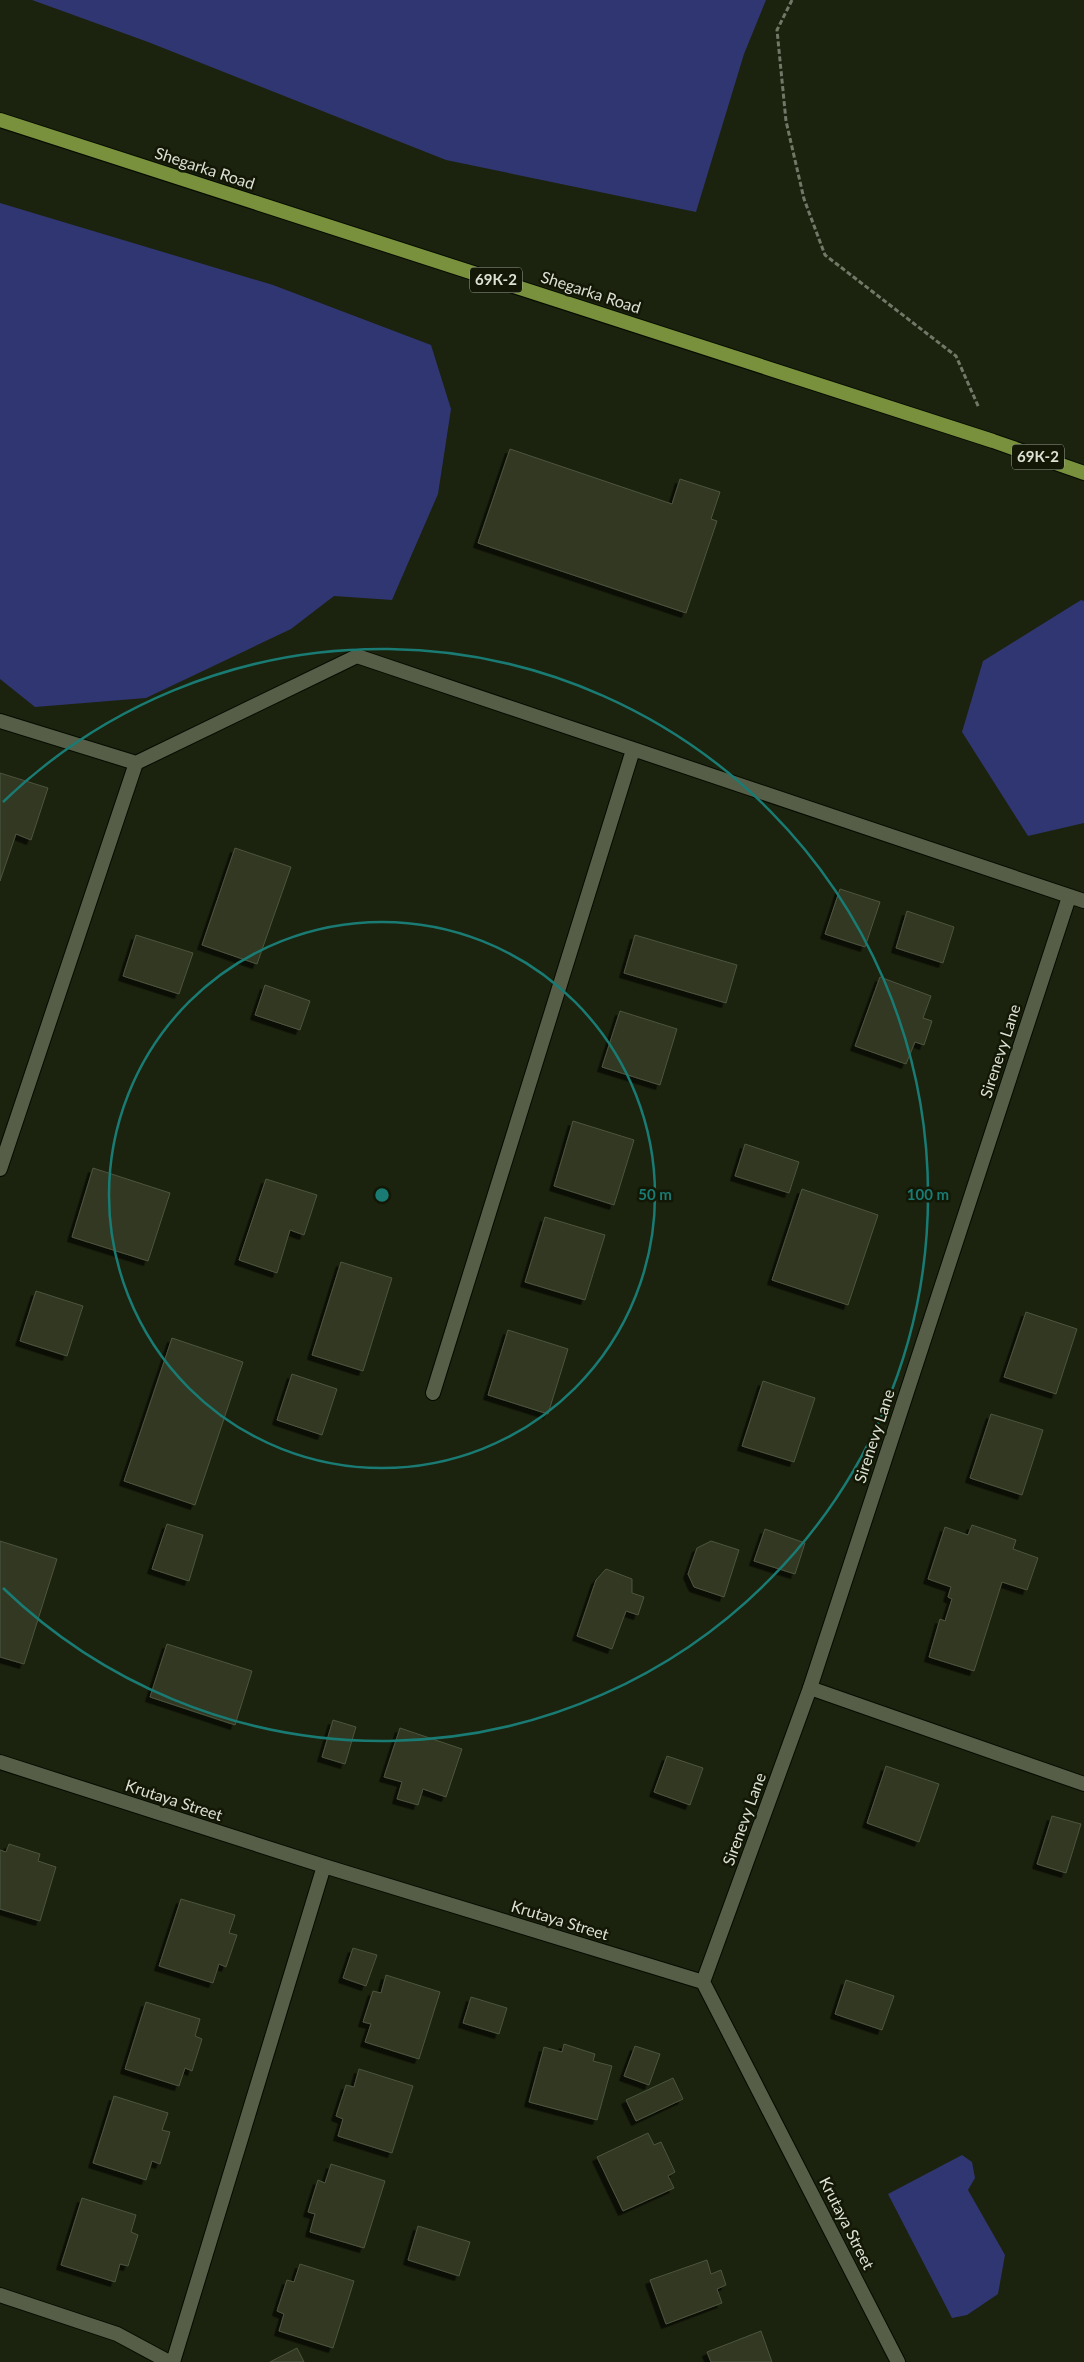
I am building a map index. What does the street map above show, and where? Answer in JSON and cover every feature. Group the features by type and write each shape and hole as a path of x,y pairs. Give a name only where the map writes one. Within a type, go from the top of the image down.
{"main road":[{"name":"Shegarka Road","path":"0,120 993,441 1084,473"}],"street":[{"path":"0,721 136,763 356,656 1084,902"},
{"path":"433,1392 633,750"},
{"path":"0,1169 136,763"},
{"name":"Sirenevy Lane","path":"703,1982 810,1688 1069,896"},
{"path":"810,1688 1084,1784"},
{"name":"Krutaya Street","path":"0,1762 324,1866 703,1982 898,2362"},
{"path":"0,2296 117,2334 171,2362 324,1866"}],"path":[{"path":"792,0 777,30 786,121 804,199 825,256 956,356 993,441"}],"shaded area":[{"path":"32,0 766,0 744,54 696,212 446,160 148,42"},
{"path":"0,203 273,285 431,345 451,409 438,494 392,600 334,596 291,629 146,698 35,707 0,679"},
{"path":"1081,600 1084,601 1084,823 1028,836 962,732 983,661"},
{"path":"962,2155 972,2162 975,2178 968,2190 1005,2255 998,2294 967,2315 952,2318 888,2194"}],"building":[{"path":"510,449 672,504 680,479 720,492 711,519 717,521 686,613 478,543"},
{"path":"0,773 48,788 31,840 16,834 0,881"},
{"path":"235,848 291,867 257,964 202,945"},
{"path":"840,889 880,902 865,947 825,934"},
{"path":"907,911 954,927 943,963 896,948"},
{"path":"136,935 193,953 179,994 123,976"},
{"path":"635,935 737,965 726,1003 624,973"},
{"path":"880,977 931,996 923,1018 932,1021 924,1045 915,1042 906,1064 855,1046"},
{"path":"265,985 310,1001 300,1030 255,1015"},
{"path":"620,1011 677,1029 660,1085 602,1067"},
{"path":"573,1121 634,1140 614,1205 554,1186"},
{"path":"745,1144 799,1162 789,1193 735,1176"},
{"path":"93,1168 170,1193 148,1261 72,1237"},
{"path":"266,1179 317,1195 304,1235 290,1230 277,1273 239,1260"},
{"path":"802,1189 878,1215 848,1305 772,1280"},
{"path":"545,1217 605,1235 585,1300 525,1282"},
{"path":"341,1262 392,1278 363,1371 312,1355"},
{"path":"36,1291 83,1306 67,1356 20,1341"},
{"path":"1026,1312 1077,1329 1056,1394 1004,1377"},
{"path":"508,1330 568,1349 548,1414 488,1395"},
{"path":"172,1338 243,1362 195,1505 124,1481"},
{"path":"292,1374 337,1389 322,1435 277,1420"},
{"path":"763,1381 815,1398 794,1462 742,1446"},
{"path":"991,1414 1043,1430 1022,1495 970,1478"},
{"path":"167,1524 203,1535 189,1581 152,1569"},
{"path":"972,1525 1016,1540 1013,1549 1038,1558 1027,1590 1002,1582 974,1671 929,1657 940,1619 945,1621 952,1599 948,1597 951,1587 928,1579 945,1527 968,1535"},
{"path":"765,1529 805,1543 795,1574 754,1561"},
{"path":"0,1541 57,1559 24,1664 0,1657"},
{"path":"711,1541 739,1550 724,1597 694,1587 688,1574 697,1548"},
{"path":"606,1569 632,1579 632,1593 644,1597 638,1615 626,1611 612,1649 577,1636 596,1580"},
{"path":"167,1644 252,1671 235,1725 150,1697"},
{"path":"333,1720 356,1727 345,1764 322,1757"},
{"path":"400,1728 462,1749 446,1797 423,1789 418,1805 397,1799 402,1782 384,1777"},
{"path":"667,1756 703,1768 690,1805 654,1792"},
{"path":"886,1766 939,1784 919,1842 867,1823"},
{"path":"1052,1816 1081,1824 1066,1873 1037,1864"},
{"path":"9,1844 40,1854 38,1861 56,1867 40,1921 0,1909 0,1850 6,1852"},
{"path":"181,1899 235,1915 229,1933 237,1935 226,1967 219,1964 213,1983 159,1966"},
{"path":"353,1948 377,1955 366,1986 343,1978"},
{"path":"386,1975 440,1992 419,2059 365,2042 371,2024 363,2022 373,1991 381,1993"},
{"path":"846,1980 894,1996 882,2030 835,2014"},
{"path":"471,1997 507,2008 499,2034 463,2023"},
{"path":"146,2002 200,2019 195,2036 202,2039 192,2071 185,2068 179,2086 125,2069"},
{"path":"564,2044 595,2054 593,2061 612,2066 597,2120 529,2102 544,2047 562,2052"},
{"path":"635,2046 660,2054 649,2085 624,2076"},
{"path":"359,2069 413,2086 392,2153 338,2136 343,2119 336,2116 346,2085 354,2087"},
{"path":"673,2078 683,2099 636,2121 626,2100"},
{"path":"114,2096 168,2113 162,2130 170,2132 160,2164 152,2161 146,2180 93,2163"},
{"path":"648,2133 654,2145 661,2142 675,2172 668,2176 674,2188 623,2211 597,2157"},
{"path":"331,2164 385,2181 364,2248 310,2232 315,2214 308,2212 318,2180 325,2183"},
{"path":"82,2198 136,2215 131,2232 138,2235 128,2266 120,2264 115,2282 61,2265"},
{"path":"418,2226 470,2242 459,2276 408,2260"},
{"path":"707,2260 711,2274 721,2270 726,2285 717,2289 722,2303 666,2324 650,2280"},
{"path":"300,2264 354,2281 333,2348 279,2331 284,2314 277,2311 287,2280 294,2282"},
{"path":"761,2331 772,2362 711,2362 707,2352"},
{"path":"297,2348 304,2362 270,2362"}]}
